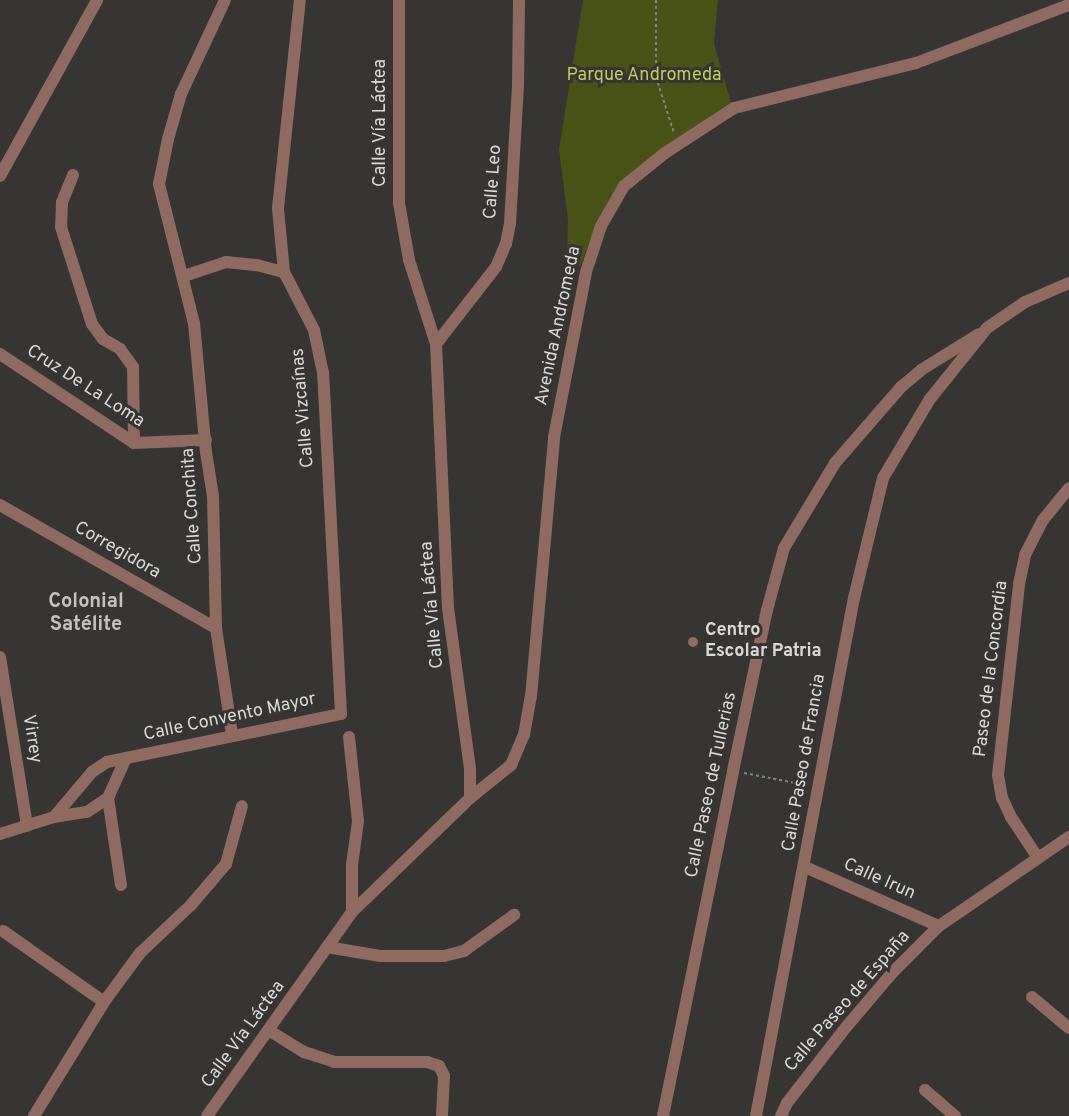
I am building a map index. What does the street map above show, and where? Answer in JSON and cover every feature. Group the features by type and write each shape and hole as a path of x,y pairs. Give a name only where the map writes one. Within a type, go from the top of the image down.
{"street":[{"path":"0,176 98,0"},
{"name":"Calle Conchita","path":"225,0 181,94 168,139 159,184 194,323 213,496 216,628 232,734"},
{"name":"Calle Vizcaínas","path":"300,0 278,208 284,272 315,330 323,373 341,714"},
{"name":"Calle Vía Láctea","path":"207,1116 270,1031 352,912 470,798 470,768 448,608 436,344 409,260 399,203 399,0"},
{"name":"Calle Leo","path":"436,344 496,267 506,244 510,225 518,84 519,0"},
{"name":"Avenida Andromeda","path":"470,798 511,765 524,735 531,697 554,437 586,272 601,226 624,186 678,145 734,108 916,63 1069,5"},
{"path":"73,175 62,202 60,227 92,324 103,339 120,349 134,367 134,443"},
{"path":"184,276 226,262 257,265 284,272"},
{"name":"Calle Paseo de Francia","path":"756,1116 805,867 854,598 883,478 930,399 987,328 1025,302 1069,283"},
{"name":"Calle Paseo de Tullerias","path":"663,1116 767,610 784,548 835,463 901,387 921,370 987,328"},
{"name":"Cruz De La Loma","path":"0,354 134,443 206,440"},
{"name":"Paseo de la Concordia","path":"1038,858 1011,818 1002,798 998,775 1018,584 1025,555 1043,520 1069,488"},
{"name":"Corregidora","path":"0,505 216,628"},
{"name":"Virrey","path":"0,657 27,826"},
{"name":"Calle Convento Mayor","path":"54,817 92,772 107,762 232,734 341,714"},
{"path":"349,737 358,820 352,865 352,912"},
{"name":"Calle Convento Mayor","path":"108,798 126,758"},
{"path":"0,834 54,817 87,812 108,798 121,885"},
{"path":"34,1116 104,1002 140,954 191,904 226,864 242,806"},
{"name":"Calle Paseo de España","path":"781,1116 787,1103 848,1026 893,972 939,926 1069,837"},
{"name":"Calle Irun","path":"805,867 939,926"},
{"path":"327,947 380,956 444,956 464,951 514,915"},
{"path":"3,931 104,1002"},
{"path":"1032,997 1069,1028"},
{"path":"270,1031 304,1052 334,1062 427,1062 439,1066 444,1076 442,1116"},
{"path":"925,1090 956,1116"}],"path":[{"path":"656,0 656,77 678,145"},
{"path":"733,771 819,788"}],"green space":[{"name":"Parque Andromeda","path":"583,0 718,0 714,44 732,106 622,181 600,216 580,266 567,258 568,220 559,149"}],"place":[{"name":"Centro Escolar Patria","path":"693,642"}],"district":[{"name":"Colonial Satélite","path":"86,614"}]}
